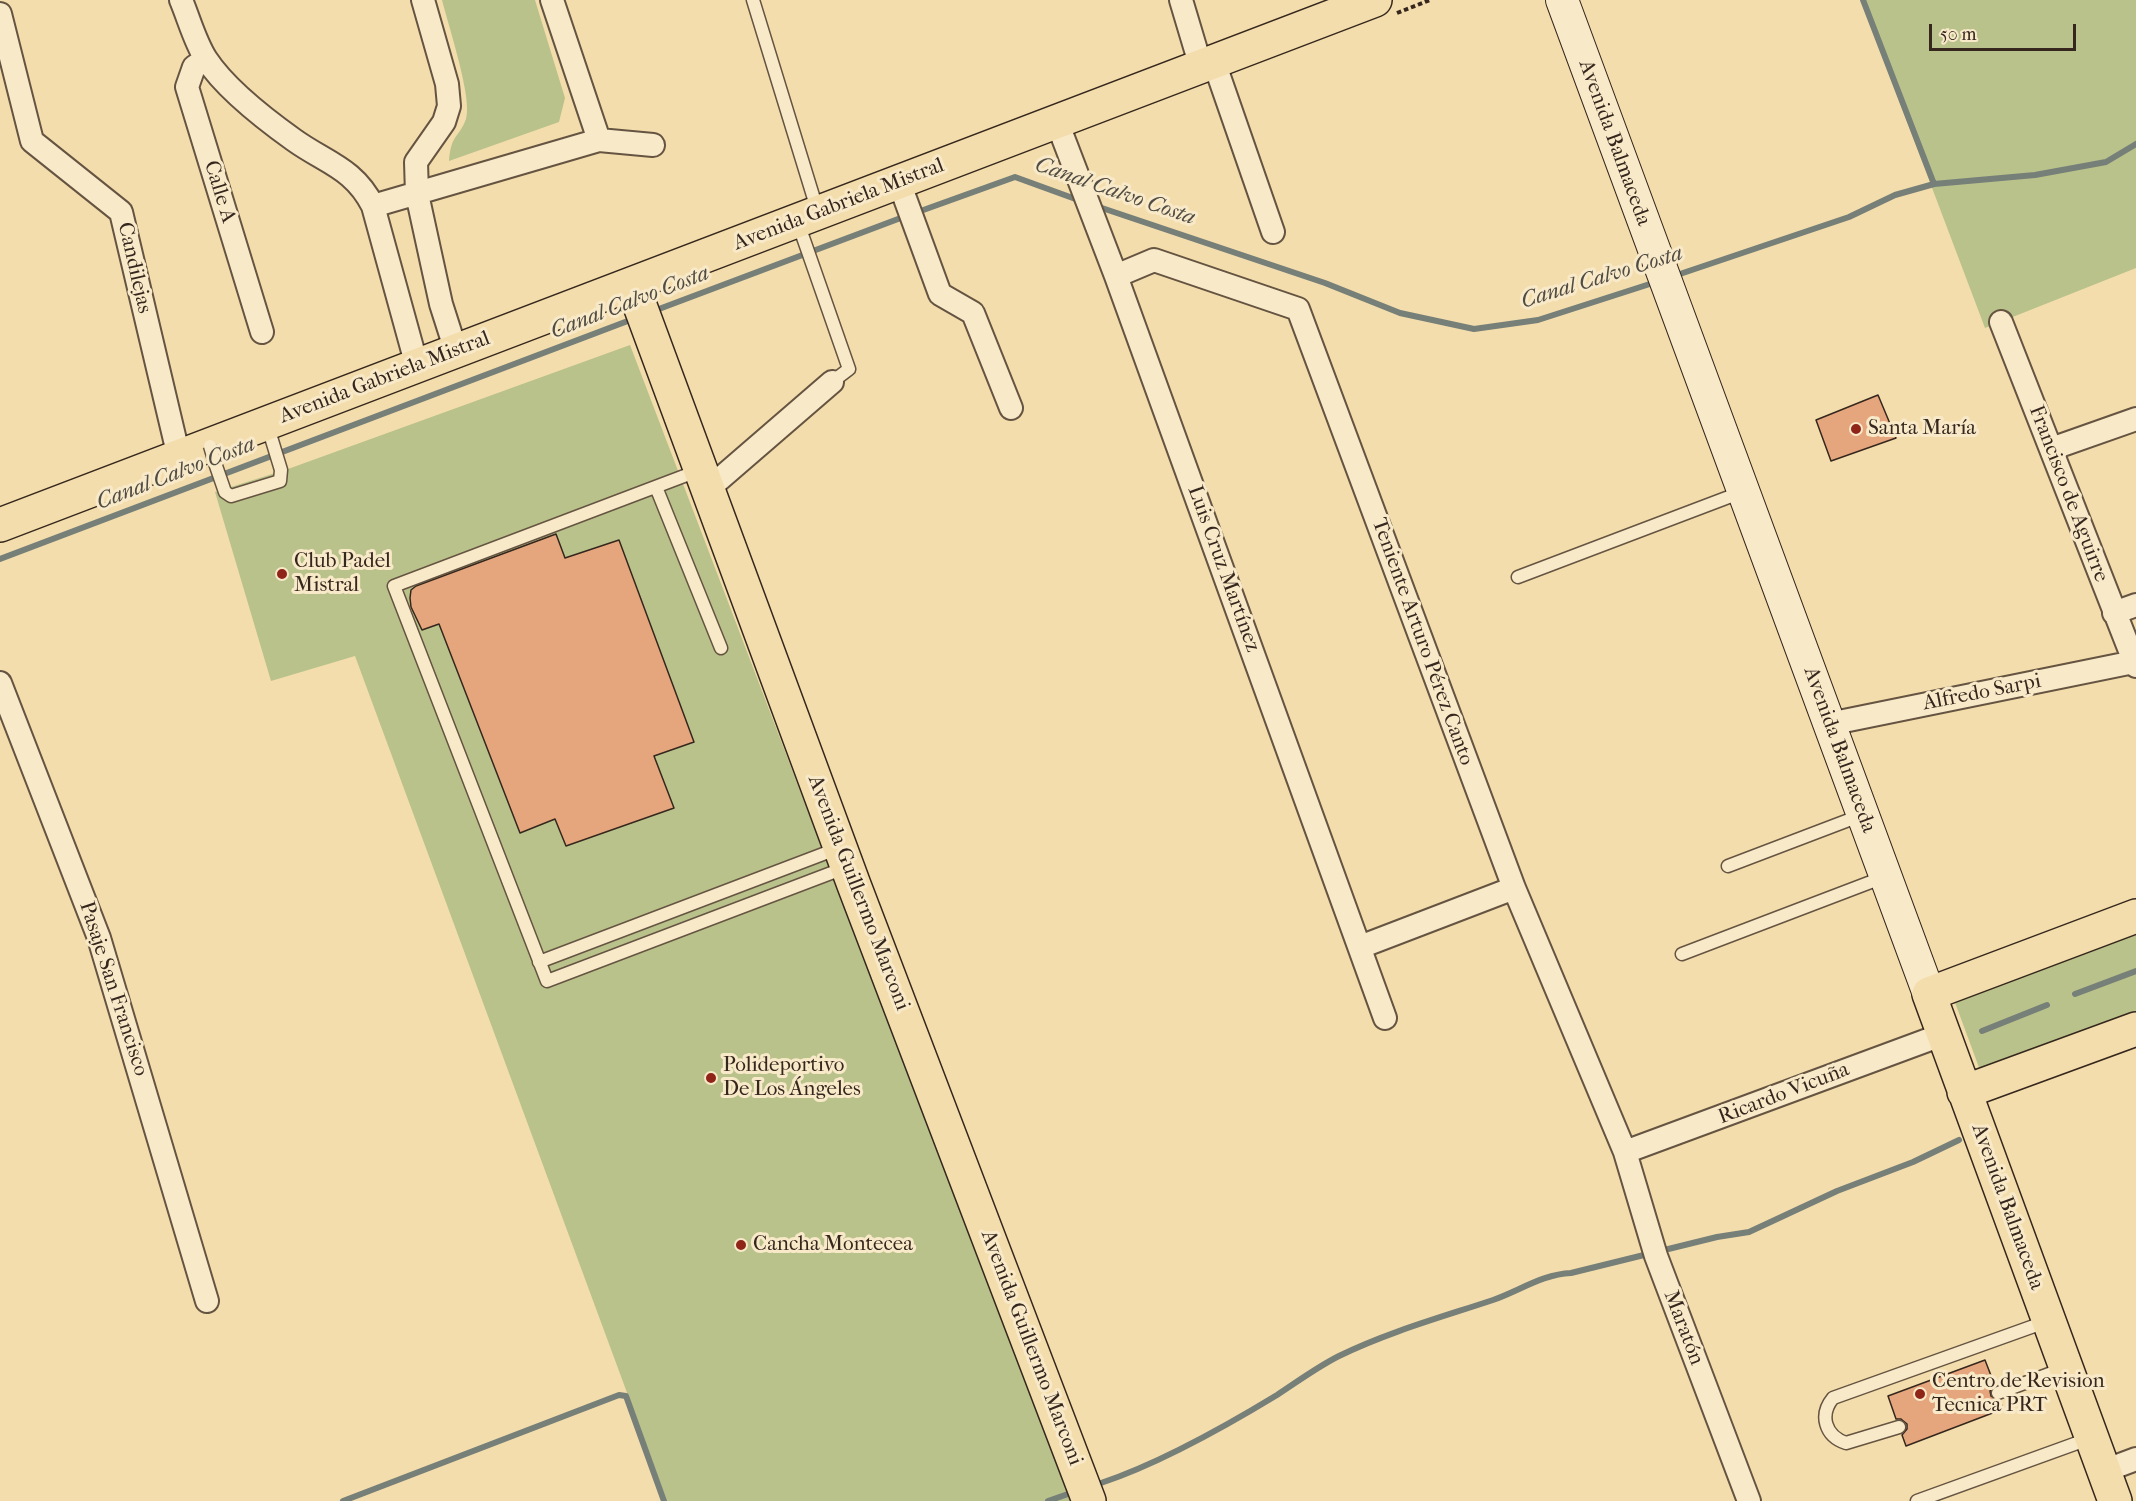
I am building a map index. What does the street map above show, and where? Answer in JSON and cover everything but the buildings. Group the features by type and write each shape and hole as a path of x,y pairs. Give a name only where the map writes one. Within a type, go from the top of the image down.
{"main road":[{"name":"Avenida Gabriela Mistral","path":"0,524 179,457 213,454 270,432 417,366 456,351 638,304 806,224 902,193 1057,122 1375,0"},
{"name":"Avenida Balmaceda","path":"1562,0 2115,1501"},
{"name":"Avenida Guillermo Marconi","path":"638,304 844,857 1089,1501"},
{"path":"1929,994 2136,916"},
{"path":"1964,1092 2136,1029"}],"street":[{"path":"181,0 206,59 273,124 314,154 340,166 351,175 373,206 417,366"},
{"path":"423,0 447,84 449,106 444,122 416,162 417,194 441,304 456,351"},
{"path":"552,0 599,140"},
{"path":"1181,0 1273,232"},
{"name":"Candilejas","path":"0,14 32,141 121,212 179,457"},
{"name":"Calle A","path":"206,59 194,67 187,87 262,332"},
{"name":"Luis Cruz Martínez","path":"1057,122 1116,276 1385,1018"},
{"path":"373,206 599,140 653,145"},
{"path":"902,193 940,294 973,313 1011,408"},
{"name":"Teniente Arturo Pérez Canto","path":"1116,276 1154,260 1298,309 1514,888 1625,1152"},
{"name":"Francisco de Aguirre","path":"2001,322 2135,664"},
{"path":"703,480 832,382"},
{"path":"2051,449 2136,419"},
{"path":"2114,613 2136,605"},
{"name":"Alfredo Sarpi","path":"1829,724 2135,664"},
{"name":"Pasaje San Francisco","path":"0,683 99,938 207,1301"},
{"path":"1360,947 1514,888"},
{"name":"Ricardo Vicuña","path":"1625,1152 1944,1034"},
{"name":"Maratón","path":"1625,1152 1656,1256 1749,1501"},
{"path":"2104,1471 2136,1459"}],"lane":[{"path":"753,0 815,270 849,369 832,382"},
{"path":"213,454 225,492 231,496 280,481 282,474 270,432"},
{"path":"703,480 656,487 394,586 547,981 844,857"},
{"path":"656,487 721,648"},
{"path":"1518,577 1742,492"},
{"path":"1728,866 1863,815"},
{"path":"539,962 844,857"},
{"path":"1682,954 1886,877"},
{"path":"1899,1428 1846,1443 1839,1441 1828,1429 1825,1412 1833,1398 2049,1321"},
{"path":"1998,1393 2066,1367"},
{"path":"1917,1501 2092,1438"}],"green space":[{"path":"442,0 535,0 565,98 559,122 449,161 453,141 466,119 467,109 463,79"},
{"path":"1861,0 2136,0 2136,268 1985,328"},
{"name":"Polideportivo De Los Ángeles","path":"630,345 1071,1501 667,1501 355,656 271,681 215,492 288,469"},
{"path":"2136,919 2136,1022 1984,1081 1950,989"}],"waterway":[{"path":"1863,0 1934,184"},
{"name":"Canal Calvo Costa","path":"1674,276 1849,217 1895,195 1934,184 2035,175 2106,162 2136,144"},
{"name":"Canal Calvo Costa","path":"915,213 1015,177 1081,201"},
{"name":"Canal Calvo Costa","path":"1096,206 1325,283 1400,313 1474,329 1538,320 1656,282"},
{"name":"Canal Calvo Costa","path":"651,312 906,216"},
{"name":"Canal Calvo Costa","path":"0,559 633,319"},
{"path":"2075,994 2136,971"},
{"path":"1982,1031 2047,1005"},
{"path":"1101,1483 1145,1466 1191,1444 1257,1407 1331,1360 1358,1347 1415,1325 1493,1300 1551,1276 1717,1237 1749,1232 1837,1191 1913,1162 1959,1140"},
{"path":"343,1501 619,1395 626,1396 664,1501"},
{"path":"1048,1501 1068,1494"}],"place":[{"name":"Santa María","path":"1856,429"},
{"name":"Club Padel Mistral","path":"282,574"},
{"name":"Polideportivo De Los Ángeles","path":"711,1078"},
{"name":"Cancha Montecea","path":"741,1245"},
{"name":"Centro de Revision Tecnica PRT","path":"1920,1394"}]}
